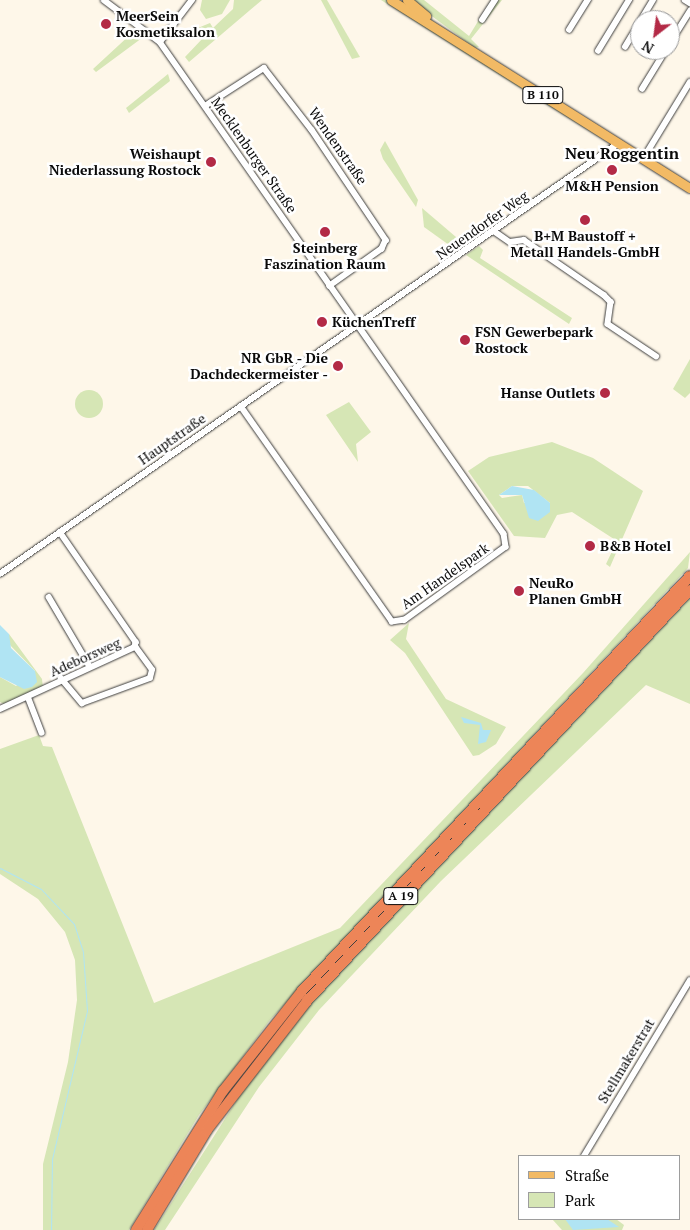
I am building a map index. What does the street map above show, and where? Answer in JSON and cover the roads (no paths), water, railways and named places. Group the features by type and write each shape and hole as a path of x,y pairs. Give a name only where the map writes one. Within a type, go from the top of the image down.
{"highway":[{"name":"A 19","path":"136,1230 199,1124 302,991 690,576"},
{"name":"A 19","path":"147,1230 207,1130 301,1008 690,590"}],"main road":[{"name":"B 110","path":"391,0 690,188"},
{"name":"B 110","path":"406,0 439,29"}],"street":[{"name":"Mecklenburger Straße","path":"104,0 160,42 358,326"},
{"path":"160,42 192,0"},
{"path":"482,20 495,0"},
{"path":"569,30 588,0"},
{"path":"598,51 629,0"},
{"path":"685,0 690,3"},
{"path":"680,26 690,10"},
{"path":"625,47 630,39"},
{"path":"642,89 660,60"},
{"name":"Wendenstraße","path":"205,106 264,68 312,130 386,240 382,249 330,286"},
{"path":"644,159 690,82"},
{"name":"Neuendorfer Weg","path":"358,326 619,143"},
{"path":"494,231 510,242 524,240 604,295 611,302 608,324 656,356"},
{"name":"Am Handelspark","path":"241,407 384,614 392,622 405,620 504,550 507,541 358,326"},
{"name":"Hauptstraße","path":"0,574 358,326"},
{"name":"Adeborsweg","path":"0,709 29,699 61,678 135,647 136,642 60,532"},
{"path":"48,597 90,665"},
{"path":"61,678 82,703 150,678 152,670 135,647"},
{"path":"29,699 42,733"},
{"name":"Stellmakerstrat","path":"585,1155 690,980"}],"water":[{"path":"512,486 534,490 550,503 550,512 538,521 529,518 522,495 499,495"},
{"path":"0,625 9,634 11,648 35,671 37,682 32,687 24,689 0,677"},
{"path":"461,717 481,723 483,730 491,730 486,742 478,744 480,725 464,723"},
{"path":"566,1220 608,1220 619,1227 573,1230"}],"waterway":[{"path":"0,868 41,889 74,924 83,952 87,1011 52,1159 51,1230"}],"place":[{"name":"MeerSein Kosmetiksalon","path":"106,24"},
{"name":"Weishaupt Niederlassung Rostock","path":"211,162"},
{"name":"M&H Pension","path":"612,170"},
{"name":"B+M Baustoff + Metall Handels-GmbH","path":"585,220"},
{"name":"Steinberg Faszination Raum","path":"325,232"},
{"name":"KüchenTreff","path":"322,322"},
{"name":"FSN Gewerbepark Rostock","path":"465,340"},
{"name":"NR GbR - Die Dachdeckermeister -","path":"338,366"},
{"name":"Hanse Outlets","path":"605,393"},
{"name":"B&B Hotel","path":"590,546"},
{"name":"NeuRo Planen GmbH","path":"519,591"}],"district":[{"name":"Neu Roggentin","path":"622,153"}]}
